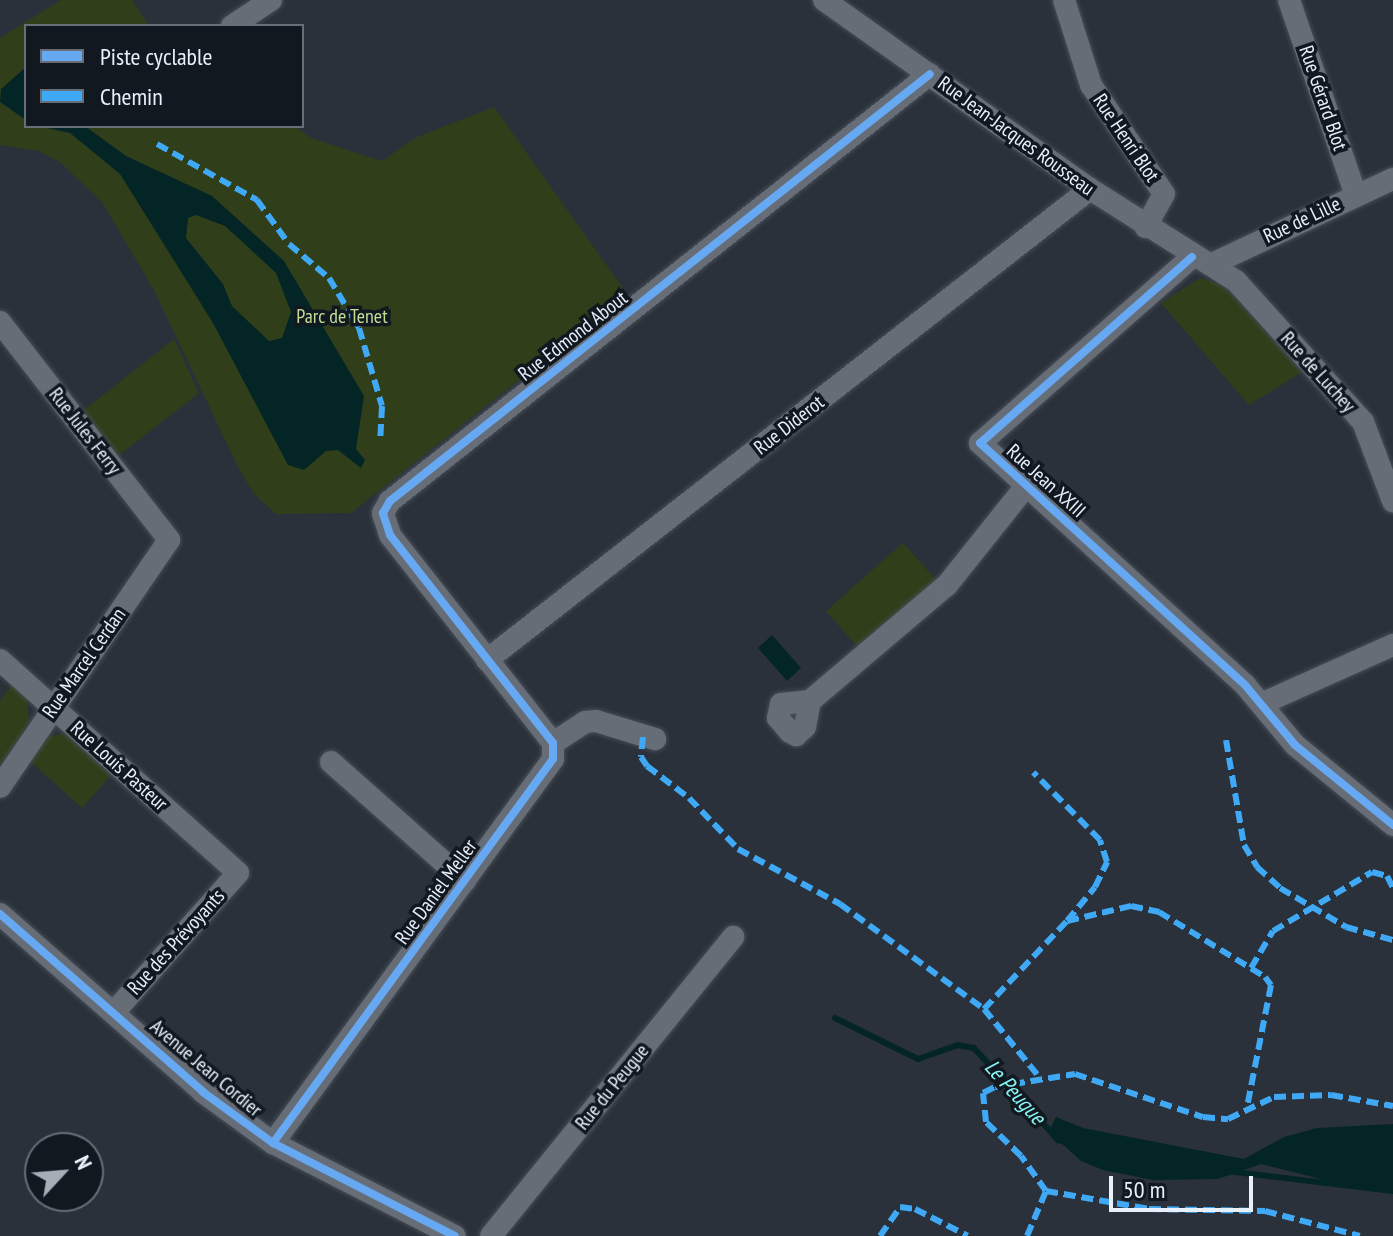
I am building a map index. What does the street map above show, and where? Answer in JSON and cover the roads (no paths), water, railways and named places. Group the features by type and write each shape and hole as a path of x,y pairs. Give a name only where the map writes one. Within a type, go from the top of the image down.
{"street":[{"path":"235,24 271,0"},
{"name":"Rue Jean-Jacques Rousseau","path":"824,0 1090,189 1202,260"},
{"name":"Rue Henri Blot","path":"1064,0 1091,85 1164,194 1146,227"},
{"name":"Rue Gérard Blot","path":"1289,0 1356,196"},
{"name":"Rue Edmond About","path":"487,660 384,526 383,513 390,501 930,74"},
{"name":"Rue de Lille","path":"1202,260 1393,179"},
{"name":"Rue Diderot","path":"487,660 1090,189"},
{"name":"Rue Jean XXIII","path":"1202,260 980,443 1261,704 1295,745 1393,825"},
{"name":"Rue de Luchey","path":"1202,260 1236,281 1363,422 1393,501"},
{"name":"Rue Jules Ferry","path":"0,322 169,540"},
{"path":"810,701 947,585 1026,486"},
{"name":"Rue Marcel Cerdan","path":"0,787 169,540"},
{"path":"1261,704 1393,645"},
{"name":"Rue Louis Pasteur","path":"0,660 238,873"},
{"path":"487,660 553,743 585,722 596,721 655,739"},
{"name":"Rue Daniel Meller","path":"273,1143 553,759 553,743"},
{"path":"331,762 465,881"},
{"name":"Rue des Prévoyants","path":"115,1011 238,873"},
{"name":"Avenue Jean Cordier","path":"0,914 115,1011 203,1092 273,1143 444,1234"},
{"name":"Rue du Peugue","path":"491,1236 733,937"}],"waterway":[{"name":"Le Peugue","path":"835,1018 918,1059 958,1045 974,1048 1058,1140 1066,1142"},
{"name":"Le Peugue","path":"1227,1171 1393,1191"}],"park label":[{"name":"Parc de Tenet","path":"342,316"}]}
